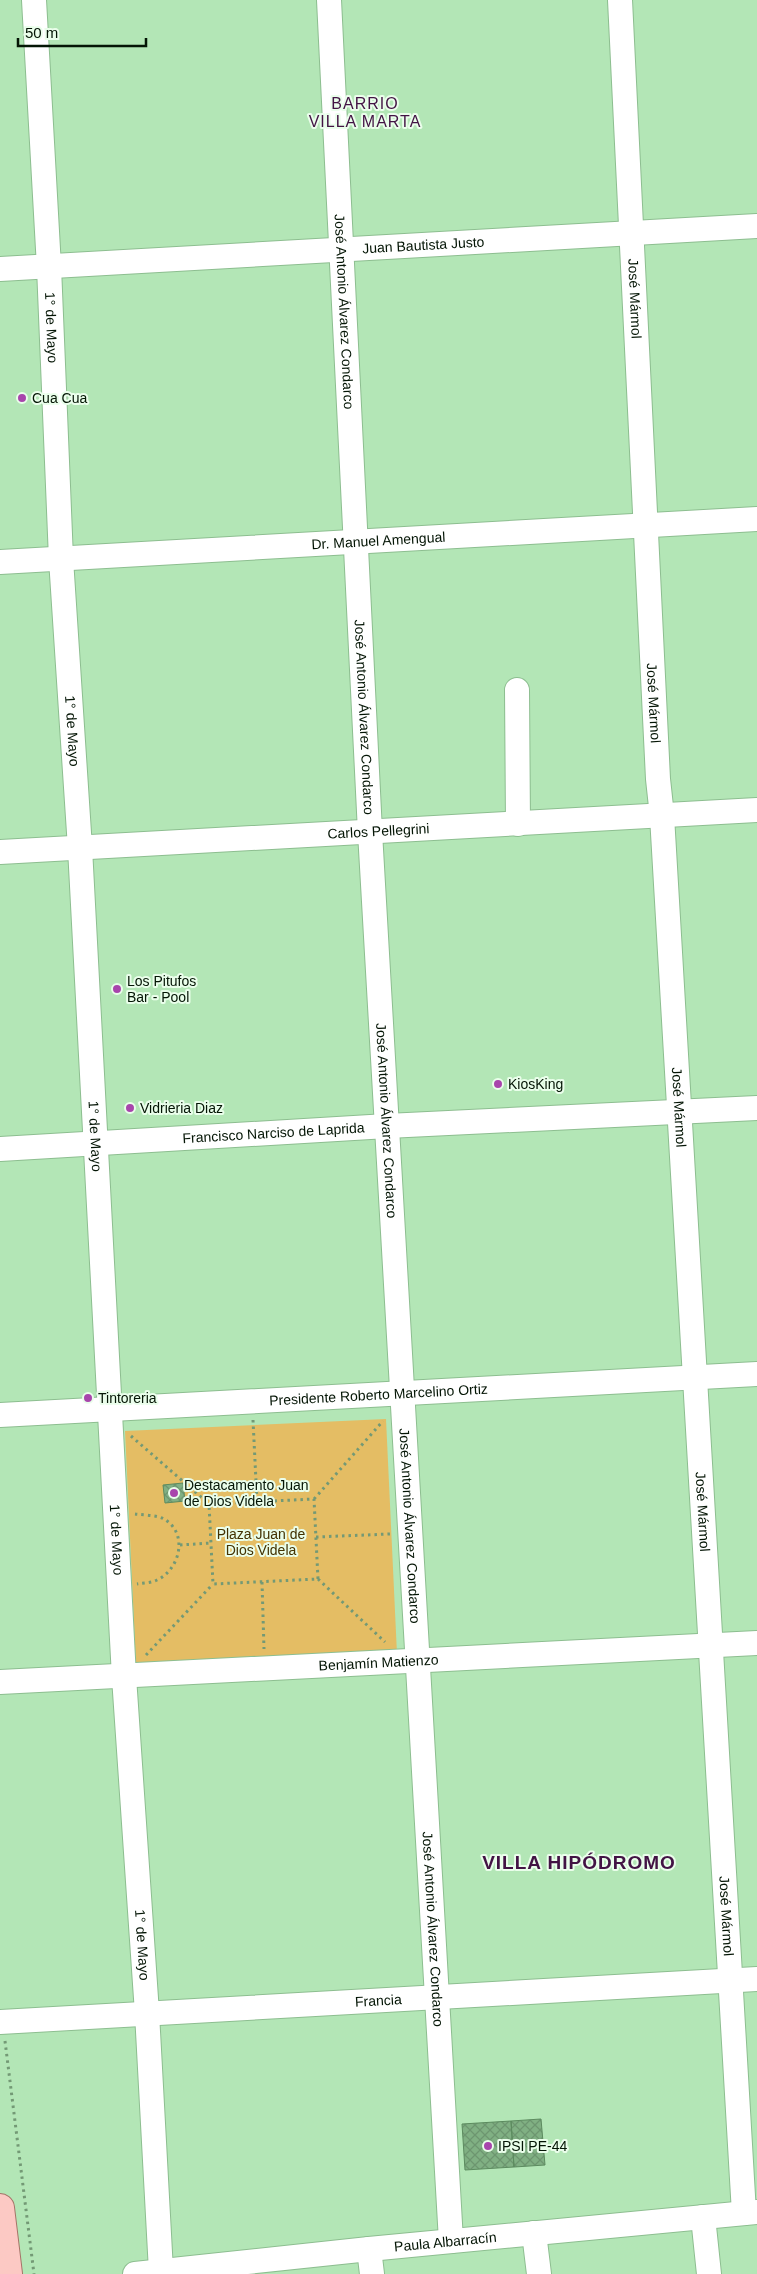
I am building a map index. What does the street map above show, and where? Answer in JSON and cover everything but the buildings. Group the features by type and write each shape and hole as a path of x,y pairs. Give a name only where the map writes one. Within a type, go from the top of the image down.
{"main road":[{"path":"0,2208 8,2274"}],"street":[{"name":"1° de Mayo","path":"34,0 94,1142 124,1677 147,2013 161,2271"},
{"name":"José Antonio Álvarez Condarco","path":"329,0 386,1126 451,2241"},
{"name":"José Mármol","path":"620,0 633,233 646,525 645,555 657,769 662,816 731,1980 750,2213"},
{"name":"Juan Bautista Justo","path":"0,269 757,226"},
{"name":"Dr. Manuel Amengual","path":"0,562 757,519"},
{"path":"518,690 518,824"},
{"name":"Carlos Pellegrini","path":"0,852 757,810"},
{"name":"Francisco Narciso de Laprida","path":"0,1149 386,1126 757,1108"},
{"name":"Presidente Roberto Marcelino Ortiz","path":"0,1415 757,1374"},
{"name":"Benjamín Matienzo","path":"0,1682 757,1643"},
{"name":"Francia","path":"1,2022 757,1979"},
{"name":"Paula Albarracín","path":"135,2274 203,2270 369,2249 750,2213"},
{"path":"703,2217 709,2274"},
{"path":"534,2233 539,2274"},
{"path":"369,2249 372,2274"}],"path":[{"path":"252,1400 257,1502"},
{"path":"386,1419 314,1500 318,1580 389,1647"},
{"path":"125,1430 209,1504 314,1500"},
{"path":"142,1659 212,1584 209,1504"},
{"path":"129,1513 161,1518 175,1528 180,1545 174,1566 157,1580 132,1586"},
{"path":"316,1537 410,1533"},
{"path":"180,1545 211,1543"},
{"path":"212,1584 318,1580"},
{"path":"262,1582 264,1669"},
{"path":"1,2022 34,2274"}],"green space":[{"name":"Plaza Juan de Dios Videla","path":"386,1419 397,1654 136,1665 125,1431"}],"place":[{"name":"Cua Cua","path":"22,398"},
{"name":"Los Pitufos Bar - Pool","path":"117,989"},
{"name":"KiosKing","path":"498,1084"},
{"name":"Vidrieria Diaz","path":"130,1108"},
{"name":"Tintoreria","path":"88,1398"},
{"name":"Destacamento Juan de Dios Videla","path":"174,1493"},
{"name":"IPSI PE-44","path":"488,2146"}],"district":[{"name":"BARRIO VILLA MARTA","path":"365,112"},
{"name":"VILLA HIPÓDROMO","path":"579,1862"}]}
